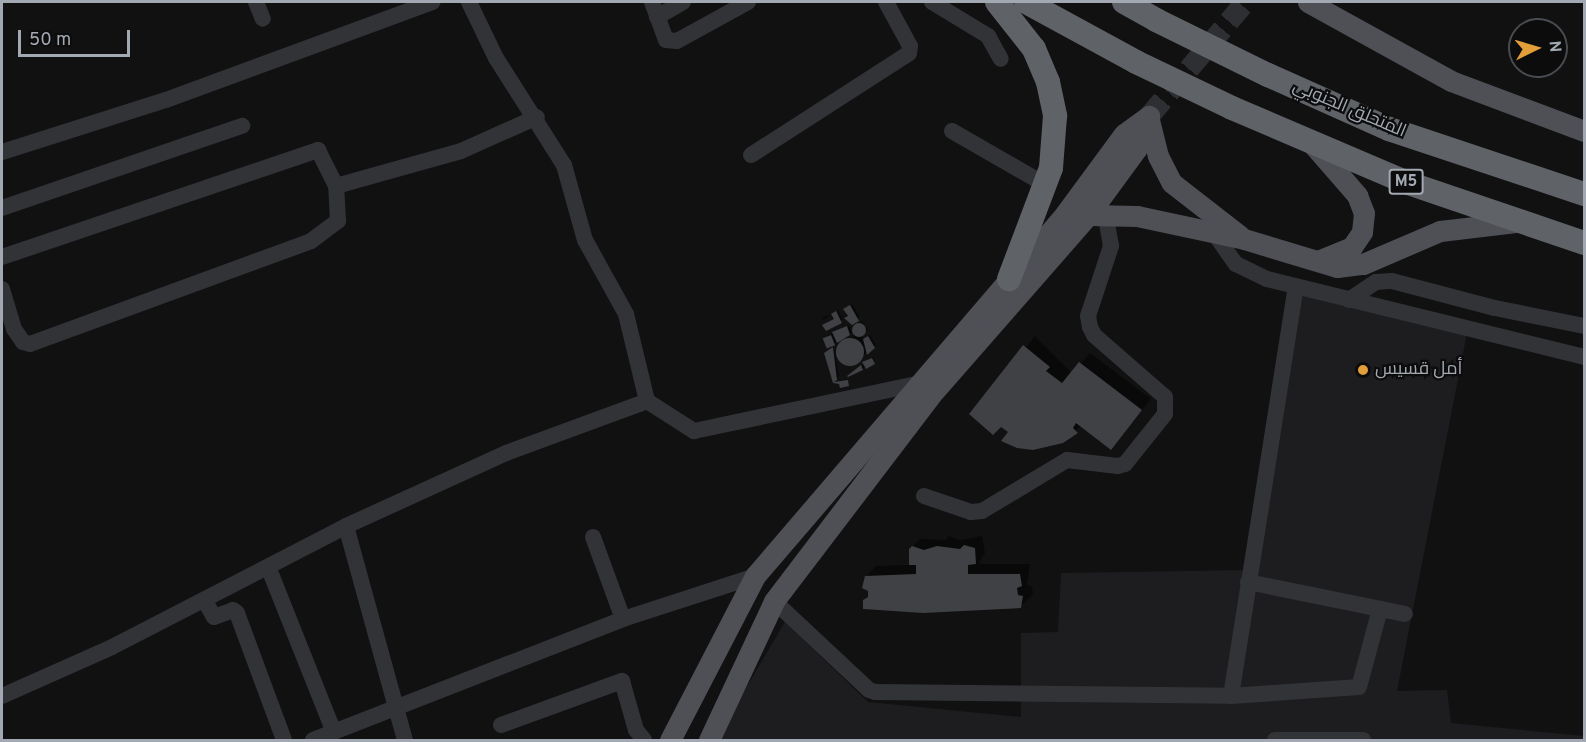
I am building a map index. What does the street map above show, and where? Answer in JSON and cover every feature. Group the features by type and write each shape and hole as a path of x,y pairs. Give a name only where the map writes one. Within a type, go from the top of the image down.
{"highway":[{"path":"997,2 1034,49 1048,82 1055,134 1046,185 1009,279"},
{"name":"M5","path":"1026,2 1136,62 1232,108 1408,183 1584,243"},
{"name":"المتحلق الجنوبي","path":"1124,2 1268,75 1389,129 1488,164 1584,194"},
{"path":"1488,164 1584,185"}],"main road":[{"path":"1308,2 1324,7 1451,81 1584,131"},
{"path":"709,741 774,601 935,390 1097,214 1137,148 1149,116"},
{"path":"1149,116 1158,156 1172,183 1244,239"},
{"path":"670,741 755,576 1076,201 1124,134 1149,116"},
{"path":"1310,141 1357,195 1364,213 1362,232 1352,247 1313,262"},
{"path":"1097,214 1137,216 1244,239 1313,262 1337,267 1357,265 1440,231 1521,222"},
{"path":"726,633 751,650"}],"street":[{"path":"256,2 263,19"},
{"path":"2,152 166,100 433,2"},
{"path":"469,2 496,58 537,117 564,165 585,240 598,270 626,314 647,400 694,431 921,383"},
{"path":"683,2 654,9 666,40 677,41 748,2"},
{"path":"751,155 909,53 910,46 886,2"},
{"path":"932,2 988,36 1001,59"},
{"path":"336,186 461,151 537,117"},
{"path":"2,208 242,126"},
{"path":"952,131 1046,185"},
{"path":"2,257 318,150 336,186 338,221 311,241 30,344 23,342 14,329 2,289"},
{"path":"924,496 971,512 982,511 1067,460 1079,458 1111,467 1125,464 1165,414 1165,397 1094,335 1090,327 1088,316 1111,246 1097,214"},
{"path":"1214,233 1236,264 1267,279 1584,357"},
{"path":"1349,300 1376,282 1392,281 1495,308 1584,326"},
{"path":"1231,696 1296,286"},
{"path":"2,696 205,601 269,569 346,526 506,453 647,400"},
{"path":"346,526 405,741"},
{"path":"592,537 623,619"},
{"path":"269,569 334,732"},
{"path":"314,741 623,619 755,576"},
{"path":"1248,582 1405,614"},
{"path":"205,601 214,617 232,610 237,613 284,741"},
{"path":"774,601 864,686 875,692 1231,696 1359,687 1380,609"},
{"path":"501,725 622,681 636,730 644,741"},
{"path":"1275,741 1363,741"}],"shaded area":[{"path":"1294,287 1468,328 1397,691 1447,690 1451,723 1584,736 1584,740 715,740 785,622 868,702 1021,717 1021,633 1058,632 1061,573 1252,570"}],"building":[{"path":"850,305 859,321 852,325 844,318 848,316 843,309"},
{"path":"836,311 842,323 826,331 822,325 834,319 831,314"},
{"path":"859,323 864,325 866,330 864,335 859,337 854,335 852,330 854,325"},
{"path":"847,326 850,335 837,343 832,332"},
{"path":"831,335 835,345 827,349 823,338"},
{"path":"868,336 875,348 867,355 863,339"},
{"path":"850,338 860,342 864,352 860,362 850,366 840,362 836,352 840,342"},
{"path":"1023,345 1050,367 1046,371 1062,383 1079,362 1142,410 1111,450 1076,423 1073,428 1078,433 1063,443 1033,450 1017,448 1001,441 1008,432 1001,427 993,435 969,414"},
{"path":"833,347 837,380 834,382 848,380 849,386 840,388 839,384 833,383 824,353"},
{"path":"872,358 875,364 866,369 862,362"},
{"path":"861,365 863,370 847,376"},
{"path":"964,545 975,548 976,564 968,565 968,574 1020,574 1022,586 1017,588 1018,595 1023,596 1021,608 923,613 863,609 863,600 868,597 868,591 862,588 865,576 916,574 916,565 909,565 909,549 912,546 924,550 937,546 960,549"}],"tunnel":[{"path":"1149,116 1245,2"}],"place":[{"name":"أمل قسيس","path":"1363,370"}]}
